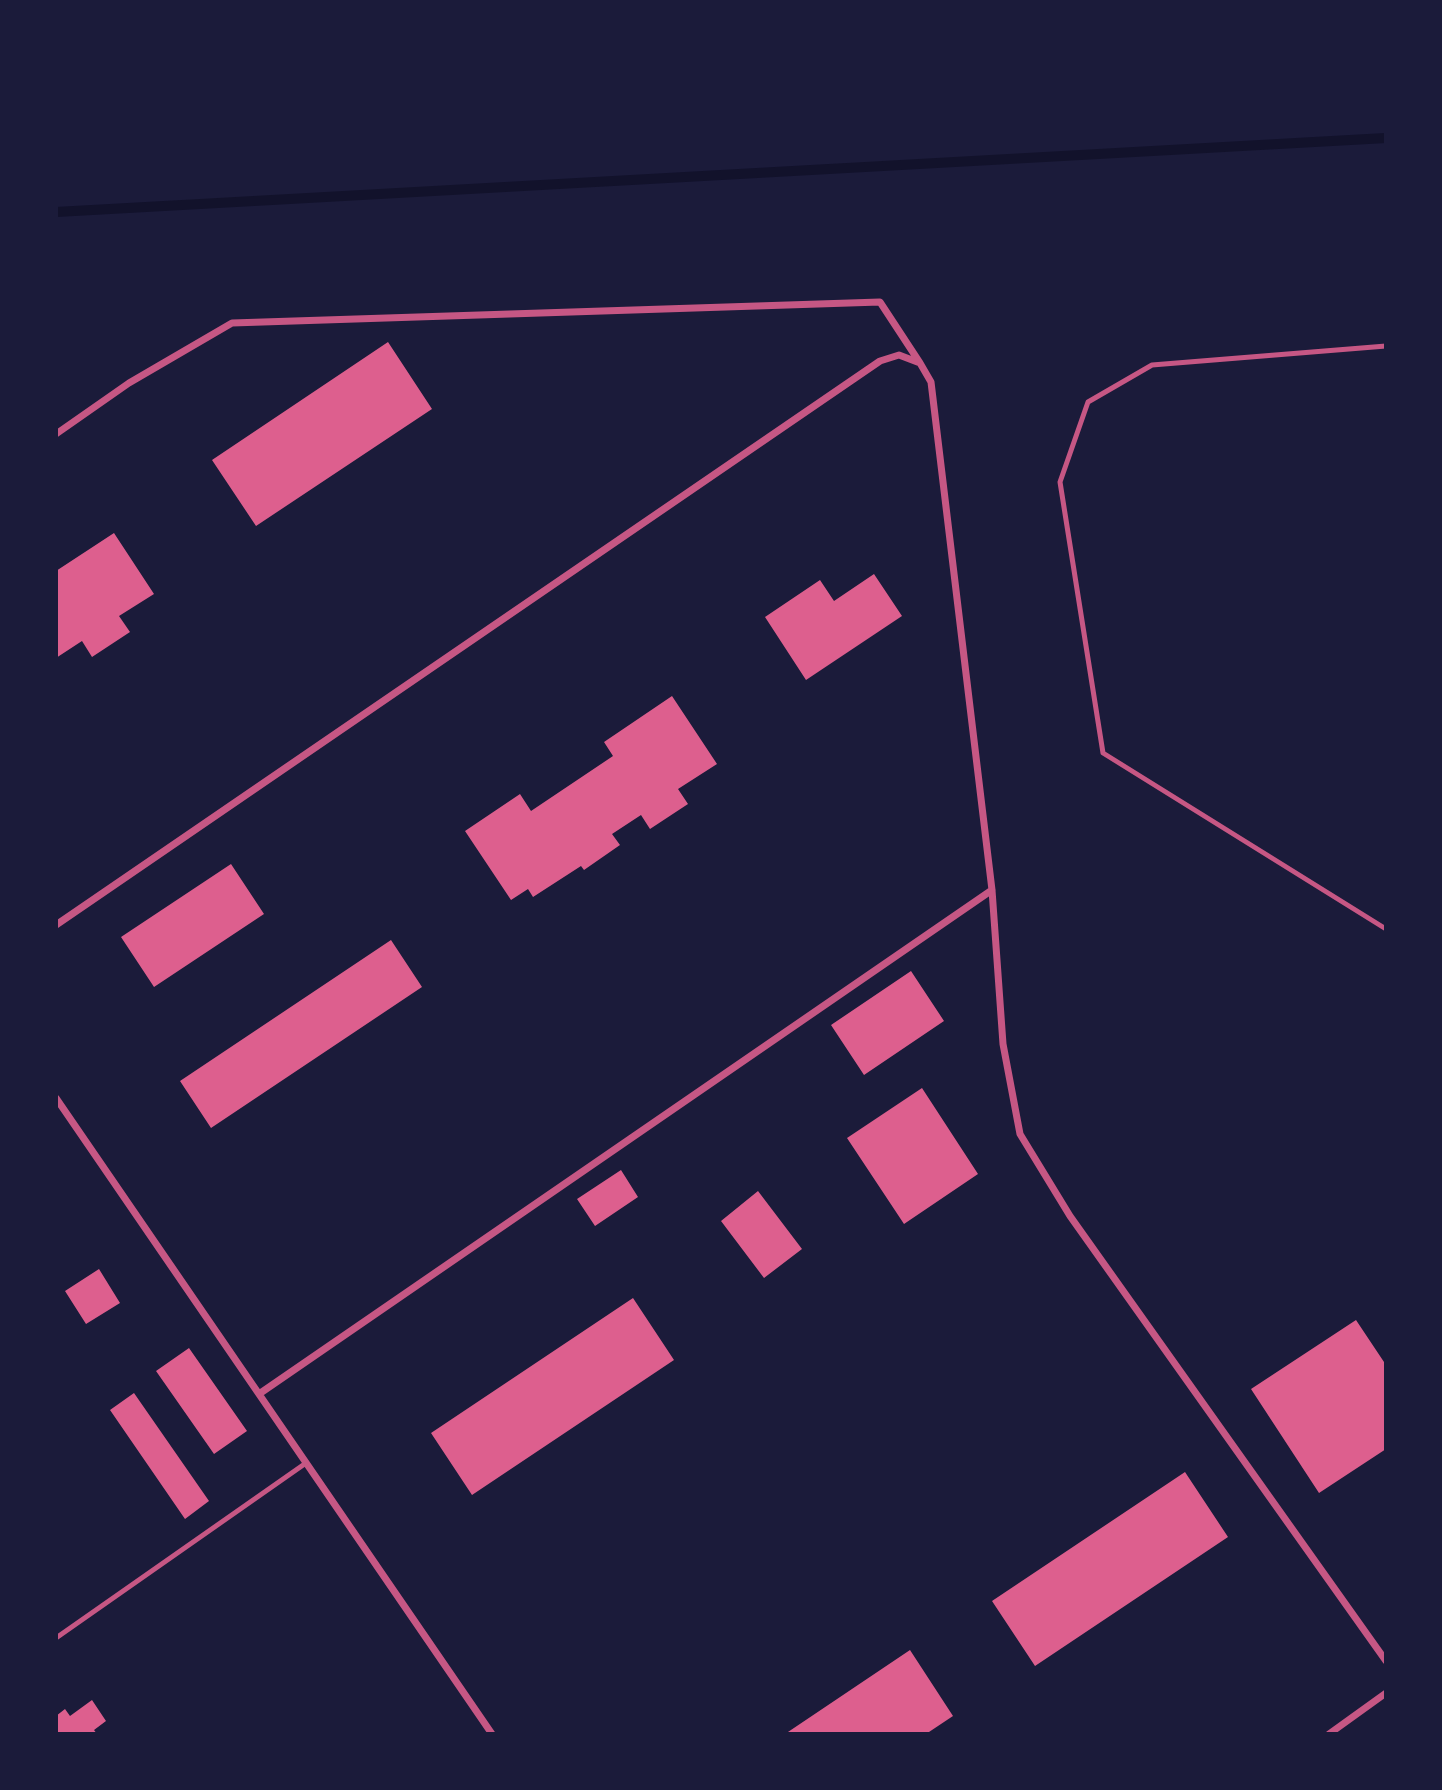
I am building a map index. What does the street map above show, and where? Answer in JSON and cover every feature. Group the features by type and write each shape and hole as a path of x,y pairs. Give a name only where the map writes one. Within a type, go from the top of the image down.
{"street":[{"path":"56,434 129,383 232,323 880,302 931,382 992,890 1003,1044 1020,1134 1070,1216 1386,1661"},
{"path":"56,925 880,360 899,355 920,363"},
{"path":"259,1394 992,890"},
{"path":"56,1098 492,1734"},
{"path":"1329,1734 1386,1693"}],"lane":[{"path":"1386,346 1152,365 1088,402 1060,482 1102,753 1386,929"},
{"path":"56,1638 306,1463"}],"building":[{"path":"388,342 432,409 256,526 212,460"},
{"path":"114,533 154,594 119,616 130,632 92,657 82,641 56,658 56,571"},
{"path":"874,574 902,616 806,680 765,617 820,580 834,601"},
{"path":"672,696 717,764 678,789 688,804 650,829 641,815 612,834 620,845 584,870 581,866 533,897 528,889 511,900 465,831 520,794 531,811 613,756 604,742"},
{"path":"231,864 264,914 154,987 121,937"},
{"path":"391,940 422,987 211,1128 180,1081"},
{"path":"911,971 944,1021 864,1075 831,1025"},
{"path":"922,1088 978,1174 904,1224 847,1138"},
{"path":"621,1170 638,1197 595,1226 577,1199"},
{"path":"758,1191 802,1249 764,1278 721,1221"},
{"path":"99,1269 120,1303 86,1324 65,1291"},
{"path":"633,1298 674,1360 472,1495 431,1433"},
{"path":"1356,1320 1386,1365 1386,1449 1319,1493 1251,1389"},
{"path":"189,1348 247,1431 214,1454 156,1371"},
{"path":"134,1393 209,1501 185,1519 110,1410"},
{"path":"1185,1472 1228,1537 1035,1666 992,1601"},
{"path":"910,1650 953,1716 926,1734 785,1734"},
{"path":"92,1700 106,1721 94,1730 97,1734 56,1734 56,1716 65,1709 70,1716"}],"waterway":[{"path":"56,212 1386,138"}]}
